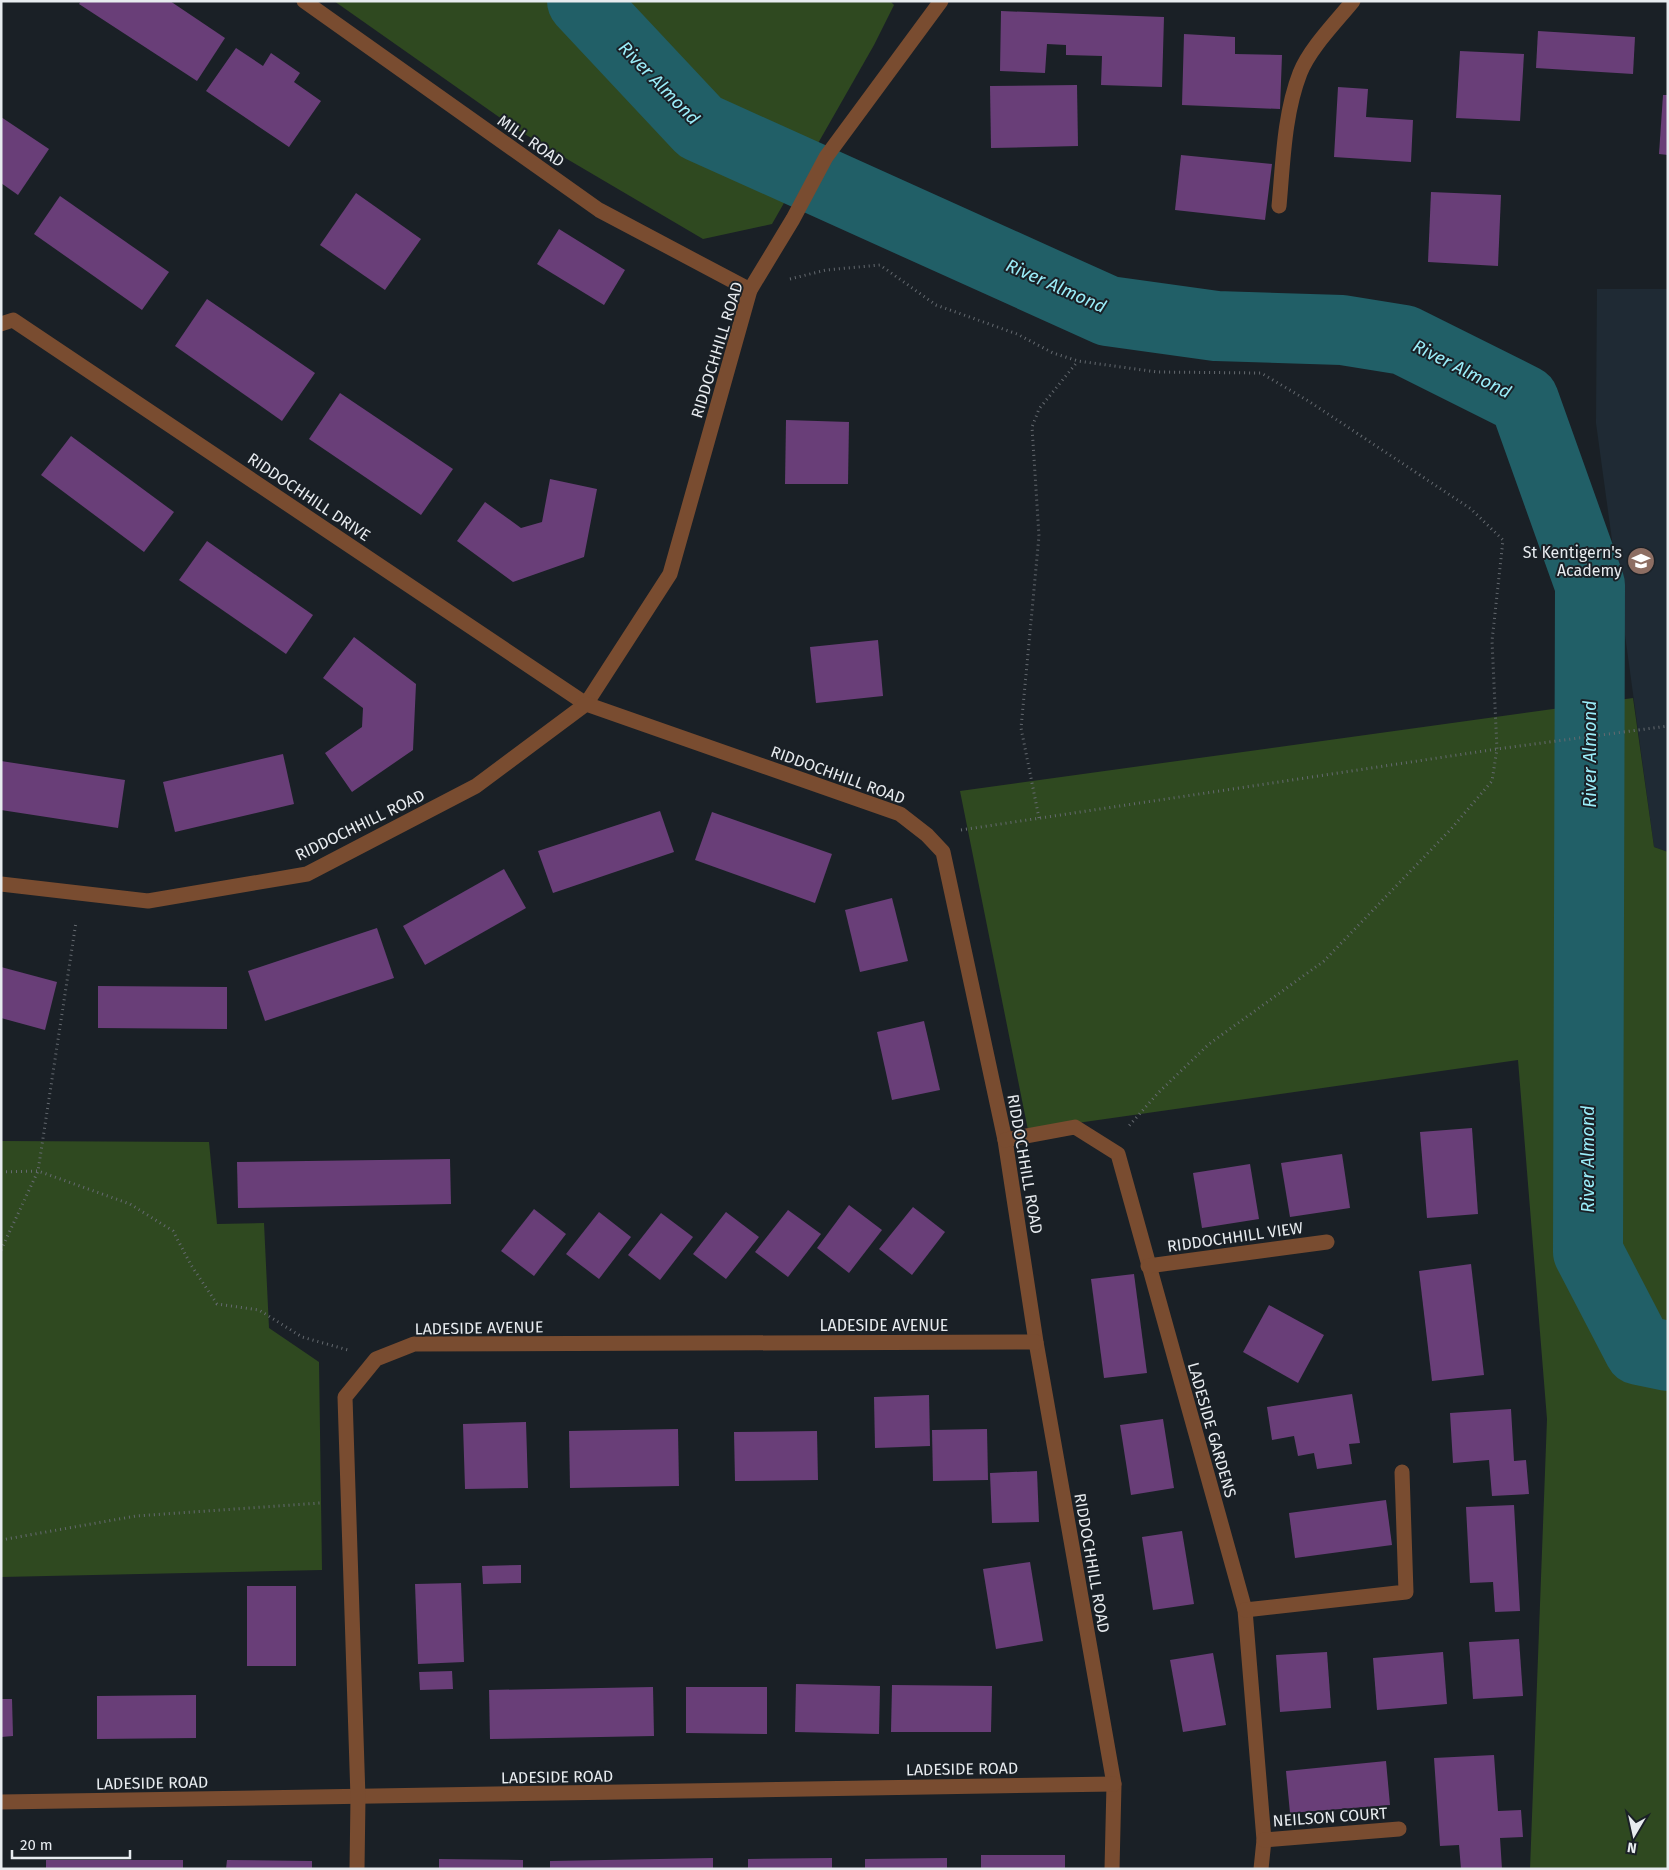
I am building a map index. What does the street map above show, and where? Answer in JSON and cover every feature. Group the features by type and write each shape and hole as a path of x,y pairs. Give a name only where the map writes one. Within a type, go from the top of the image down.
{"street":[{"name":"MILL ROAD","path":"304,1 599,210 750,290"},
{"name":"RIDDOCHHILL ROAD","path":"1,884 148,901 307,874 476,786 586,704 670,574 750,290 793,219 826,157 941,1"},
{"path":"1279,206 1288,123 1301,72 1324,36 1353,1"},
{"name":"RIDDOCHHILL DRIVE","path":"5,318 586,704"},
{"name":"RIDDOCHHILL ROAD","path":"586,704 900,814 943,852 1005,1140 1036,1342 1114,1784 1112,1869"},
{"name":"LADESIDE GARDENS","path":"1005,1140 1075,1127 1118,1154 1245,1610 1264,1840 1261,1869"},
{"name":"RIDDOCHHILL VIEW","path":"1148,1266 1327,1242"},
{"name":"LADESIDE AVENUE","path":"357,1869 358,1798 350,1501 345,1397 376,1359 414,1344 1036,1342"},
{"path":"1245,1610 1406,1592 1402,1472"},
{"name":"LADESIDE ROAD","path":"1,1802 358,1798 1114,1784"},
{"name":"NEILSON COURT","path":"1264,1840 1399,1829"}],"path":[{"path":"750,290 826,270 880,265 936,305 1008,330 1053,353 1078,361 1157,372 1261,373 1318,407 1470,509 1503,540 1492,641 1497,749 1492,781 1451,829 1324,961 1209,1044 1158,1093 1109,1148"},
{"path":"1039,818 1021,728 1040,536 1032,426 1039,408 1078,361"},
{"path":"926,835 1497,749 1668,726"},
{"path":"1,1250 38,1171 80,893"},
{"path":"1,1172 38,1171 130,1204 173,1232 191,1265 217,1304 259,1310 302,1337 376,1359"},
{"path":"1,1540 136,1516 350,1501"}],"shaded area":[{"name":"St Kentigern's Academy","path":"1597,289 1668,289 1668,852 1654,847 1596,423"}],"green space":[{"path":"334,1 890,1 894,5 874,45 772,224 703,239 516,129"},
{"path":"1633,698 1654,847 1668,852 1668,1869 1530,1869 1547,1419 1518,1060 1028,1130 960,791"},
{"path":"1,1141 209,1142 217,1224 264,1223 269,1328 319,1362 322,1570 1,1577"}],"building":[{"path":"81,1 170,1 225,38 197,81 79,4"},
{"path":"1001,11 1164,17 1162,87 1101,85 1102,56 1066,55 1066,45 1047,44 1045,73 1000,71"},
{"path":"1538,31 1635,37 1633,74 1536,68"},
{"path":"1184,34 1235,37 1235,54 1282,55 1280,109 1182,105"},
{"path":"236,48 263,66 271,53 300,73 294,82 321,101 289,147 206,91"},
{"path":"1460,51 1524,54 1520,121 1456,118"},
{"path":"1077,85 1078,146 991,148 990,86"},
{"path":"1338,87 1368,89 1366,117 1413,120 1411,162 1334,157"},
{"path":"1663,95 1668,95 1668,155 1659,154"},
{"path":"1,117 49,149 18,195 1,183"},
{"path":"1181,155 1272,164 1265,220 1175,210"},
{"path":"1431,192 1501,195 1498,266 1428,262"},
{"path":"356,193 421,239 385,290 320,245"},
{"path":"60,196 169,272 142,310 34,234"},
{"path":"559,229 625,270 604,305 537,264"},
{"path":"207,299 315,373 282,421 175,346"},
{"path":"340,393 453,469 421,515 309,439"},
{"path":"786,420 849,422 848,484 785,484"},
{"path":"71,436 174,512 144,552 41,475"},
{"path":"550,479 597,489 584,557 513,582 457,541 485,502 521,528 542,522"},
{"path":"207,541 313,615 286,654 179,580"},
{"path":"354,637 416,684 413,750 352,792 325,753 362,727 363,708 323,678"},
{"path":"878,640 883,696 816,703 810,647"},
{"path":"283,754 294,804 175,832 163,782"},
{"path":"1,761 125,780 118,828 1,810"},
{"path":"660,811 674,852 553,893 538,851"},
{"path":"712,812 832,854 815,903 695,860"},
{"path":"504,869 526,908 425,965 403,926"},
{"path":"892,898 908,961 860,972 845,910"},
{"path":"377,928 394,978 265,1021 248,971"},
{"path":"1,967 57,982 45,1030 1,1018"},
{"path":"98,986 227,987 227,1029 98,1028"},
{"path":"924,1021 940,1090 892,1100 877,1032"},
{"path":"1472,1128 1478,1214 1427,1218 1420,1132"},
{"path":"1342,1154 1350,1208 1290,1217 1281,1163"},
{"path":"450,1159 451,1204 238,1208 237,1162"},
{"path":"1250,1164 1259,1219 1202,1228 1193,1173"},
{"path":"849,1205 882,1230 849,1273 817,1248"},
{"path":"913,1207 945,1232 912,1275 879,1249"},
{"path":"534,1209 566,1234 534,1276 501,1251"},
{"path":"788,1210 821,1234 788,1277 755,1252"},
{"path":"599,1212 631,1237 599,1279 566,1254"},
{"path":"726,1212 759,1237 726,1279 693,1254"},
{"path":"661,1213 693,1237 660,1280 628,1255"},
{"path":"1471,1264 1484,1375 1432,1381 1419,1271"},
{"path":"1134,1274 1147,1373 1104,1378 1091,1279"},
{"path":"1269,1305 1324,1335 1298,1383 1243,1352"},
{"path":"1352,1394 1360,1443 1349,1444 1352,1464 1317,1469 1314,1453 1298,1456 1294,1436 1272,1440 1267,1407"},
{"path":"929,1395 930,1446 875,1448 874,1397"},
{"path":"1511,1409 1514,1461 1526,1460 1529,1494 1492,1496 1489,1460 1453,1463 1450,1413"},
{"path":"1163,1419 1174,1488 1131,1495 1120,1425"},
{"path":"526,1422 528,1488 465,1489 463,1424"},
{"path":"678,1429 679,1486 570,1488 569,1431"},
{"path":"987,1429 988,1480 933,1481 932,1430"},
{"path":"817,1431 818,1480 735,1481 734,1432"},
{"path":"1037,1471 1039,1522 992,1523 990,1473"},
{"path":"1386,1500 1392,1545 1295,1558 1289,1513"},
{"path":"1514,1505 1520,1611 1495,1612 1493,1582 1470,1583 1466,1507"},
{"path":"1182,1531 1194,1604 1153,1610 1142,1537"},
{"path":"1030,1562 1043,1641 996,1649 983,1569"},
{"path":"521,1565 521,1583 483,1584 482,1566"},
{"path":"461,1583 464,1662 418,1664 415,1584"},
{"path":"247,1586 296,1586 296,1666 247,1666"},
{"path":"1519,1639 1523,1696 1473,1699 1469,1642"},
{"path":"1327,1652 1331,1708 1280,1712 1276,1655"},
{"path":"1443,1652 1447,1704 1377,1710 1373,1658"},
{"path":"1213,1653 1226,1725 1183,1732 1170,1660"},
{"path":"452,1671 453,1689 420,1690 419,1672"},
{"path":"796,1684 880,1686 879,1734 795,1732"},
{"path":"892,1685 992,1686 991,1732 891,1732"},
{"path":"653,1687 654,1736 490,1739 489,1690"},
{"path":"686,1687 767,1687 767,1734 686,1733"},
{"path":"196,1695 196,1738 97,1739 97,1696"},
{"path":"1,1699 12,1699 13,1736 1,1737"},
{"path":"1494,1755 1498,1811 1521,1810 1523,1837 1500,1838 1502,1869 1461,1869 1459,1845 1440,1846 1434,1758"},
{"path":"1386,1761 1390,1805 1290,1813 1286,1771"},
{"path":"981,1855 1065,1855 1065,1869 981,1869"},
{"path":"713,1858 713,1869 550,1869 550,1861"},
{"path":"832,1858 832,1869 748,1869 748,1859"},
{"path":"947,1858 947,1869 865,1869 865,1859"},
{"path":"439,1859 523,1860 523,1869 439,1869"},
{"path":"46,1860 183,1860 183,1869 46,1869"},
{"path":"227,1860 312,1861 312,1869 226,1869"}],"waterway":[{"name":"River Almond","path":"582,1 700,127 1108,311 1216,326 1342,330 1404,340 1524,400 1590,585 1588,1252 1639,1350 1668,1356"}],"place":[{"name":"St Kentigern's Academy","path":"1641,561"}]}
